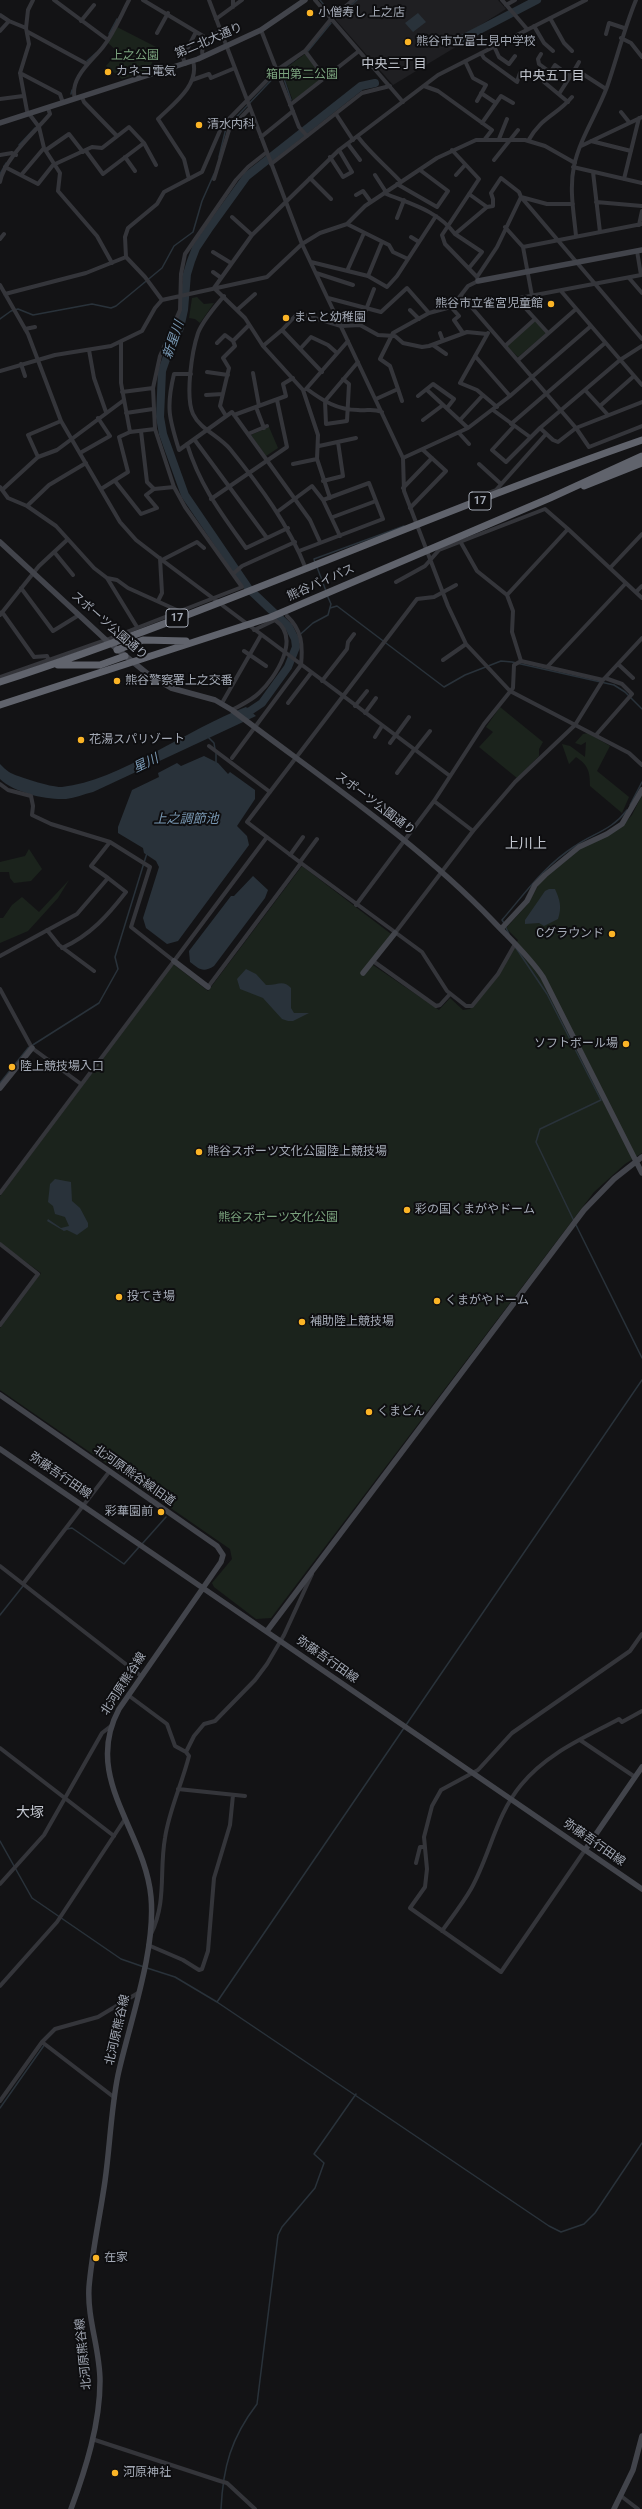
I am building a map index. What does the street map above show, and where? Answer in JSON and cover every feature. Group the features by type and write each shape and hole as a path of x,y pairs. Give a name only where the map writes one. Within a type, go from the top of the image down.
{"highway":[{"name":"熊谷バイパス","path":"0,682 108,641 244,594 558,470 642,440"},
{"name":"熊谷バイパス","path":"0,705 247,624 285,614 326,593 426,549 550,498 642,456"},
{"name":"17","path":"550,498 642,463"},
{"path":"117,650 142,640 155,639 180,642 206,636 211,637"},
{"path":"52,662 100,665 125,656"}],"street":[{"path":"33,0 28,10 28,48 20,67 23,96 30,114 38,127 45,149 56,164 60,177 57,187 58,191 97,236 112,263"},
{"path":"54,0 81,22 108,40"},
{"path":"75,99 73,92 87,64 108,40 129,0"},
{"path":"143,0 168,13 208,39"},
{"path":"209,0 302,244 403,458 403,488 443,592 466,644 484,665 510,691 629,753 642,765"},
{"path":"233,0 233,7"},
{"path":"216,19 242,0"},
{"name":"第二北大通り","path":"0,123 203,57 261,30 305,0"},
{"path":"315,0 403,102"},
{"path":"162,300 146,276 126,257 125,237 128,228 156,204 164,192 206,168 222,126 277,71 305,51 330,19 353,0"},
{"path":"502,0 527,29"},
{"path":"508,6 515,0"},
{"path":"214,288 220,277 252,235 339,150 424,86 465,61 586,0"},
{"path":"576,236 573,204 574,165 606,89 624,28 636,0"},
{"path":"81,22 94,5"},
{"path":"157,34 168,13"},
{"path":"0,15 87,64"},
{"path":"550,18 564,43 572,51"},
{"path":"0,31 9,21"},
{"path":"606,34 609,23 624,28"},
{"path":"534,26 544,43 553,51"},
{"path":"261,30 299,128 307,136"},
{"path":"203,57 202,48 208,39 220,31"},
{"path":"184,64 183,58 196,32"},
{"path":"621,38 631,43 642,57"},
{"path":"494,46 500,57 509,64 515,56"},
{"path":"305,51 325,78"},
{"path":"290,105 359,51"},
{"path":"481,53 484,58 517,82 520,73"},
{"path":"541,54 538,58 539,64 550,72"},
{"path":"189,179 184,159 158,119 183,94 192,80 194,73 193,61"},
{"path":"465,61 473,78 486,85 477,100"},
{"path":"559,94 579,62"},
{"path":"568,102 544,82 555,66 570,76"},
{"path":"192,80 210,74 212,78 235,68"},
{"path":"575,69 606,89"},
{"path":"20,73 60,94 63,103"},
{"path":"271,164 362,93 390,86"},
{"path":"424,86 438,91 492,130 485,139"},
{"path":"481,93 496,103"},
{"path":"0,99 23,96"},
{"path":"482,123 501,96 513,103"},
{"path":"82,97 84,102 117,136"},
{"path":"528,141 542,121 568,102 572,97"},
{"path":"0,182 5,167 16,155 31,133 50,114 48,108"},
{"path":"214,179 229,130 250,108"},
{"path":"261,137 271,131 293,111"},
{"path":"621,112 629,122"},
{"path":"336,114 353,140"},
{"path":"581,146 629,122 641,118"},
{"path":"624,179 641,118"},
{"path":"499,139 507,119"},
{"path":"5,167 22,174 38,184 56,164 92,147 102,148 129,127 144,143 156,165"},
{"path":"494,160 518,130"},
{"path":"22,174 45,149 69,134 103,174 144,143"},
{"path":"358,137 374,158 386,164 399,183 437,207 448,192 420,170"},
{"path":"0,371 37,360 111,346 142,331 154,308 162,300 193,295 214,288 267,277 302,244 320,233 347,224 371,202 399,183 452,150 476,140 511,139 528,141 545,146 574,165 593,172 642,184"},
{"path":"591,141 631,151"},
{"path":"348,144 360,160"},
{"path":"330,158 343,178 352,172 339,150"},
{"path":"452,150 479,179 442,235 445,244 469,268 477,279"},
{"path":"108,641 137,627 180,612 242,587 234,573 185,507 174,487 155,429 153,388 160,356 177,320 182,263 191,242 236,180 248,166 267,152"},
{"path":"0,155 12,153 16,155"},
{"path":"125,157 135,171"},
{"path":"456,175 465,165"},
{"path":"593,172 600,232"},
{"path":"375,175 385,193 404,200 436,216 448,224 455,234 482,252 469,268"},
{"path":"310,178 331,199"},
{"path":"455,234 487,207 492,206 493,199 491,193 501,178 519,192 521,197 557,241 642,340"},
{"path":"356,195 363,191 371,202"},
{"path":"469,194 487,207"},
{"path":"521,197 547,204 573,204"},
{"path":"402,401 390,366 380,359 391,336 398,329 429,313 451,307 468,286 477,279 497,247 505,227 521,197"},
{"path":"397,218 404,200"},
{"path":"596,202 642,206"},
{"path":"523,247 640,225 642,211"},
{"path":"311,262 368,276 386,286 398,276 436,216"},
{"path":"232,217 252,235"},
{"path":"347,224 389,245 393,252 408,259"},
{"path":"505,227 523,247 532,296"},
{"path":"347,271 364,233"},
{"path":"0,239 4,234"},
{"path":"411,237 419,242"},
{"path":"368,276 382,242"},
{"path":"472,307 595,285 641,275 640,251 477,279"},
{"path":"213,252 231,263"},
{"path":"5,294 86,273 126,257"},
{"path":"213,272 220,277"},
{"path":"316,273 353,285"},
{"path":"629,278 642,293"},
{"path":"0,286 25,329 61,421 124,527 161,559 450,776"},
{"path":"214,288 237,310 263,346 305,390 338,408 360,410 368,408 382,412"},
{"path":"328,298 381,312 407,288 429,313"},
{"path":"360,326 374,289"},
{"path":"561,291 642,386"},
{"path":"237,310 255,294"},
{"path":"461,295 561,410 589,447 642,426"},
{"path":"224,296 198,332 191,374 191,407 196,420 223,441 277,512 288,528 306,569"},
{"path":"517,299 548,333"},
{"path":"451,307 459,316 454,320 463,333"},
{"path":"518,360 576,309"},
{"path":"410,310 419,319"},
{"path":"263,346 282,330 298,313 341,326 360,326 378,335 391,336 403,343 422,347 433,345 463,333 487,334"},
{"path":"505,346 535,319"},
{"path":"233,341 249,325"},
{"path":"403,458 468,428 497,407 532,378 590,326"},
{"path":"25,329 35,327"},
{"path":"490,329 460,383 483,395 497,407"},
{"path":"282,330 322,372"},
{"path":"440,333 443,341"},
{"path":"217,344 224,335 233,341 235,346 223,358 229,368 220,406 226,416"},
{"path":"300,349 311,337 328,345 337,353"},
{"path":"305,390 348,341"},
{"path":"121,342 122,392 130,432"},
{"path":"605,343 512,425 492,450 506,462 530,437 561,410 620,360 642,346"},
{"path":"433,345 446,354"},
{"path":"89,350 94,378 106,412"},
{"path":"475,356 510,396"},
{"path":"343,379 349,384 347,421 326,424 325,401 343,379 358,362"},
{"path":"21,364 25,376"},
{"path":"207,372 228,374"},
{"path":"248,434 266,427 257,406 253,373"},
{"path":"191,374 174,374 168,407 179,450 232,412 310,520 320,542"},
{"path":"600,406 634,376"},
{"path":"234,415 286,396 283,384 293,378"},
{"path":"418,396 433,384 454,399 447,408"},
{"path":"122,392 153,388"},
{"path":"376,399 398,389"},
{"path":"305,390 318,435 318,459 323,481 330,498"},
{"path":"427,390 468,428"},
{"path":"585,390 608,415"},
{"path":"206,395 223,394"},
{"path":"460,420 483,395"},
{"path":"124,400 57,450 38,457 1,488 15,502 27,506 56,526 67,540 94,568 107,578 137,627"},
{"path":"210,499 266,459 287,447 277,400"},
{"path":"540,428 558,442 576,428 642,402"},
{"path":"423,420 443,404"},
{"path":"126,413 154,410"},
{"path":"493,410 530,437"},
{"path":"80,453 110,436 98,418"},
{"path":"38,457 28,435 61,421"},
{"path":"101,489 128,472 119,437 130,432 155,429"},
{"path":"141,431 147,482 154,489"},
{"path":"459,433 469,444"},
{"path":"416,525 496,490 546,434"},
{"path":"319,446 356,438"},
{"path":"194,439 266,538"},
{"path":"323,481 343,476 338,442"},
{"path":"187,444 199,478 210,499 246,548 288,528"},
{"path":"410,508 446,471 423,450"},
{"path":"403,488 432,458"},
{"path":"293,464 318,459"},
{"path":"27,506 49,485 86,463"},
{"path":"479,464 501,484"},
{"path":"115,481 141,514 157,508 146,495 154,489 174,487"},
{"path":"299,551 383,520 369,483 323,500"},
{"path":"277,512 312,486 323,500 333,517 340,536"},
{"path":"333,517 376,501"},
{"path":"396,582 431,561 440,550 545,509 642,598"},
{"path":"507,595 568,529"},
{"path":"610,568 642,534"},
{"path":"0,677 52,662 47,656 34,657 23,639 1,614 34,573 67,540"},
{"path":"460,541 477,571 507,595 513,611 512,632 520,662"},
{"name":"スポーツ公園通り","path":"0,542 117,650 132,662 161,683 222,703 405,840 442,870 515,944 537,968 549,986 642,1173"},
{"path":"161,559 197,542 204,548"},
{"path":"234,573 242,566 295,542"},
{"path":"55,553 73,575"},
{"path":"158,601 162,593 161,559"},
{"path":"107,578 117,580 128,588 180,612"},
{"path":"548,666 626,583"},
{"path":"456,585 434,597 417,599 247,822 356,905 422,952 450,994 466,1006 472,1006 498,974 515,944"},
{"path":"636,592 642,586"},
{"path":"21,588 54,631 79,615"},
{"path":"232,758 253,726 301,665 300,632 285,614"},
{"path":"232,710 260,692 278,670 285,652 286,639 275,620 254,630"},
{"path":"322,681 347,649 348,642 354,634"},
{"path":"222,703 261,635"},
{"path":"363,973 473,831 515,782 574,725 600,685 642,638"},
{"path":"443,660 466,644"},
{"path":"244,651 266,666"},
{"path":"356,905 434,801 484,724 513,688 514,666 520,662 548,666 622,684 630,696 596,736"},
{"path":"618,664 633,678"},
{"path":"288,703 311,672"},
{"path":"356,706 367,691"},
{"path":"365,713 376,698"},
{"path":"390,743 409,717"},
{"path":"375,736 382,726"},
{"path":"397,773 430,731"},
{"path":"209,746 270,792"},
{"path":"0,784 8,790 31,796 32,816 51,824 110,842 150,867 131,927 208,987 301,863 317,839"},
{"path":"501,929 527,901 535,885 545,874 580,847 607,834 622,824 642,790"},
{"path":"434,801 473,831"},
{"path":"0,1193 267,837"},
{"path":"290,855 303,837"},
{"path":"62,948 75,942 104,920 126,892 91,866 110,842"},
{"path":"0,956 47,930 62,924 77,914 108,878"},
{"path":"47,930 62,948 94,971"},
{"path":"373,961 436,1006 440,1005 450,994"},
{"path":"0,990 32,1048 81,1084"},
{"path":"0,1088 32,1048"},
{"path":"267,1631 584,1210 614,1179 642,1157"},
{"path":"0,1244 38,1274 0,1325"},
{"name":"北河原熊谷線旧道","path":"0,1395 220,1549 223,1558 204,1587"},
{"name":"弥藤吾行田線","path":"0,1449 204,1587 280,1641 642,1889"},
{"path":"23,1584 109,1472"},
{"path":"0,1566 141,1676"},
{"path":"186,1752 194,1736 204,1724 215,1721 256,1680 280,1641 313,1570"},
{"name":"北河原熊谷線","path":"72,2509 92,2440 98,2406 100,2380 90,2314 89,2287 115,2098 148,1946 152,1908 149,1883 108,1772 106,1748 111,1726 128,1695 204,1587"},
{"path":"642,1634 630,1651 512,1733 478,1770 441,1790 428,1821 424,1837 425,1888 410,1908 501,1972 642,1766"},
{"path":"128,1695 161,1718 167,1724 175,1746 186,1752 189,1756 169,1816 164,1840 162,1899 149,1938"},
{"path":"442,1931 472,1888 499,1821 521,1784 545,1761 572,1742 580,1740 618,1719 622,1722 642,1710"},
{"path":"0,1884 44,1835 102,1732 111,1726"},
{"path":"580,1740 635,1777"},
{"path":"0,1748 114,1836"},
{"path":"178,1789 246,1796"},
{"path":"148,1946 183,1960 199,1970 202,1969 208,1951 214,1878 230,1825 233,1795"},
{"path":"0,1986 56,1922 125,1820"},
{"path":"416,1863 420,1847 425,1847"},
{"path":"0,2101 42,2042 55,2029 98,2017 138,1993"},
{"path":"42,2042 115,2098"},
{"path":"614,2509 632,2470 642,2436"},
{"path":"92,2440 220,2480 227,2484 255,2509"},
{"path":"621,2496 638,2509"}],"shaded area":[{"name":"熊谷市立富士見中学校","path":"355,0 498,0 506,9 460,38 459,45 393,85 336,20 336,17"}],"green space":[{"name":"上之公園","path":"117,27 158,48 149,70 122,79 106,66 118,52 108,43"},
{"name":"箱田第二公園","path":"305,54 323,78 293,101 282,71"},
{"path":"197,297 204,304 214,303 200,323 195,319 189,318 192,298"},
{"path":"535,321 546,333 518,357 506,345"},
{"path":"269,427 278,448 266,456 251,435"},
{"path":"500,707 543,742 539,749 539,756 517,778 479,747 493,732 486,727"},
{"path":"588,733 610,746 597,771 629,797 622,813 590,786 589,772 583,763 576,757 569,764 562,744 570,746 585,757 586,742 581,745 575,743 583,734"},
{"name":"熊谷スポーツ文化公園","path":"642,795 642,1153 625,1164 594,1192 271,1618 256,1619 214,1587 212,1583 232,1559 230,1549 0,1390 0,1328 41,1273 0,1243 0,1196 173,964 208,991 302,866 391,934 370,963 439,1010 450,998 463,1010 470,1009 499,975 518,940 506,928 527,905 540,882 583,847 623,825 632,815"},
{"path":"29,849 42,869 31,881 14,883 10,878 9,872 0,872 0,862 25,856"},
{"path":"69,880 58,898 28,931 0,943 0,918 3,918 12,905 22,897 39,912"}],"water":[{"path":"418,13 426,22 413,32 405,23"},
{"name":"星川","path":"246,707 256,716 93,792 73,798 58,799 31,795 6,784 0,779 0,764 13,774 51,786 62,787 84,783 130,765 224,716"},
{"name":"上之調節池","path":"204,756 218,763 228,774 230,772 255,790 255,799 237,826 247,836 249,845 178,941 167,944 146,928 143,918 159,867 156,861 144,853 143,848 118,833 118,827 132,790 159,777 158,773 177,763 181,766"},
{"path":"253,876 268,890 265,898 214,966 204,970 199,968 190,962 189,951 231,896 234,896"},
{"path":"555,889 559,900 560,911 558,919 544,926 539,923 525,924 525,920 545,891"},
{"path":"246,969 256,974 266,985 282,983 288,985 291,988 291,1008 294,1013 309,1013 293,1021 282,1019 263,998 240,989 237,979"},
{"path":"55,1179 71,1182 72,1201 80,1208 88,1223 88,1227 77,1235 67,1230 64,1231 47,1221 48,1219 61,1228 69,1226 65,1217 55,1214 53,1206 48,1202 50,1184"}],"waterway":[{"path":"320,0 331,14"},
{"path":"337,18 357,0"},
{"name":"新星川","path":"460,40 537,0"},
{"path":"109,34 117,19"},
{"path":"308,51 331,23"},
{"path":"87,61 96,53"},
{"path":"219,157 226,128 281,70 296,59"},
{"path":"281,70 291,100"},
{"name":"新星川","path":"241,714 250,711 262,703 288,667 296,647 295,639 289,627 249,589 185,495 163,434 160,417 162,371 171,345 180,328 184,310 187,274 196,248 247,176 361,86 375,83"},
{"path":"71,94 72,90"},
{"path":"19,145 35,128"},
{"path":"0,174 6,163"},
{"path":"0,319 11,311 18,309 33,315 92,304 111,308 116,306 162,268 174,246 193,232 202,201 214,174"},
{"path":"315,563 314,559 404,526"},
{"path":"317,567 326,591"},
{"path":"295,639 313,623 328,615 331,604 327,595"},
{"path":"330,608 337,606 444,687 465,675 501,661 512,662 614,685 625,692 642,709"},
{"path":"207,736 214,743 215,749"},
{"path":"216,753 216,764"},
{"path":"630,805 642,782"},
{"path":"504,923 502,920 536,880 554,862 575,846 609,827 627,810"},
{"path":"0,1083 28,1048 99,1003 118,969 115,957 147,853"},
{"path":"505,926 509,934"},
{"path":"516,948 547,994 601,1100 540,1129 536,1142 574,1221"},
{"path":"576,1225 642,1358"},
{"path":"406,1725 642,1380"},
{"path":"142,1544 166,1517"},
{"path":"67,1529 72,1528 124,1564 139,1547"},
{"path":"0,1615 23,1586"},
{"path":"217,2002 404,1728"},
{"path":"0,1841 32,1898 121,1959 144,1967"},
{"path":"147,1968 175,1977 217,2002 549,2226 561,2232 584,2224 595,2213 642,2143"},
{"path":"0,2108 45,2044"},
{"path":"221,2509 226,2466 230,2454 241,2429 257,2404 278,2235 282,2227 315,2188 324,2163 314,2154 356,2094"}],"place":[{"name":"小僧寿し 上之店","path":"310,13"},
{"name":"熊谷市立富士見中学校","path":"408,42"},
{"name":"カネコ電気","path":"108,72"},
{"name":"清水内科","path":"199,125"},
{"name":"熊谷市立雀宮児童館","path":"551,304"},
{"name":"まこと幼稚園","path":"286,318"},
{"name":"熊谷警察署上之交番","path":"117,681"},
{"name":"花湯スパリゾート","path":"81,740"},
{"name":"Cグラウンド","path":"612,934"},
{"name":"ソフトボール場","path":"626,1044"},
{"name":"陸上競技場入口","path":"12,1067"},
{"name":"熊谷スポーツ文化公園陸上競技場","path":"199,1152"},
{"name":"彩の国くまがやドーム","path":"407,1210"},
{"name":"投てき場","path":"119,1297"},
{"name":"くまがやドーム","path":"437,1301"},
{"name":"補助陸上競技場","path":"302,1322"},
{"name":"くまどん","path":"369,1412"},
{"name":"彩華園前","path":"161,1512"},
{"name":"在家","path":"96,2258"},
{"name":"河原神社","path":"115,2473"}],"district":[{"name":"中央三丁目","path":"394,65"},
{"name":"中央五丁目","path":"552,77"},
{"name":"上川上","path":"526,844"},
{"name":"大塚","path":"30,1813"}]}
